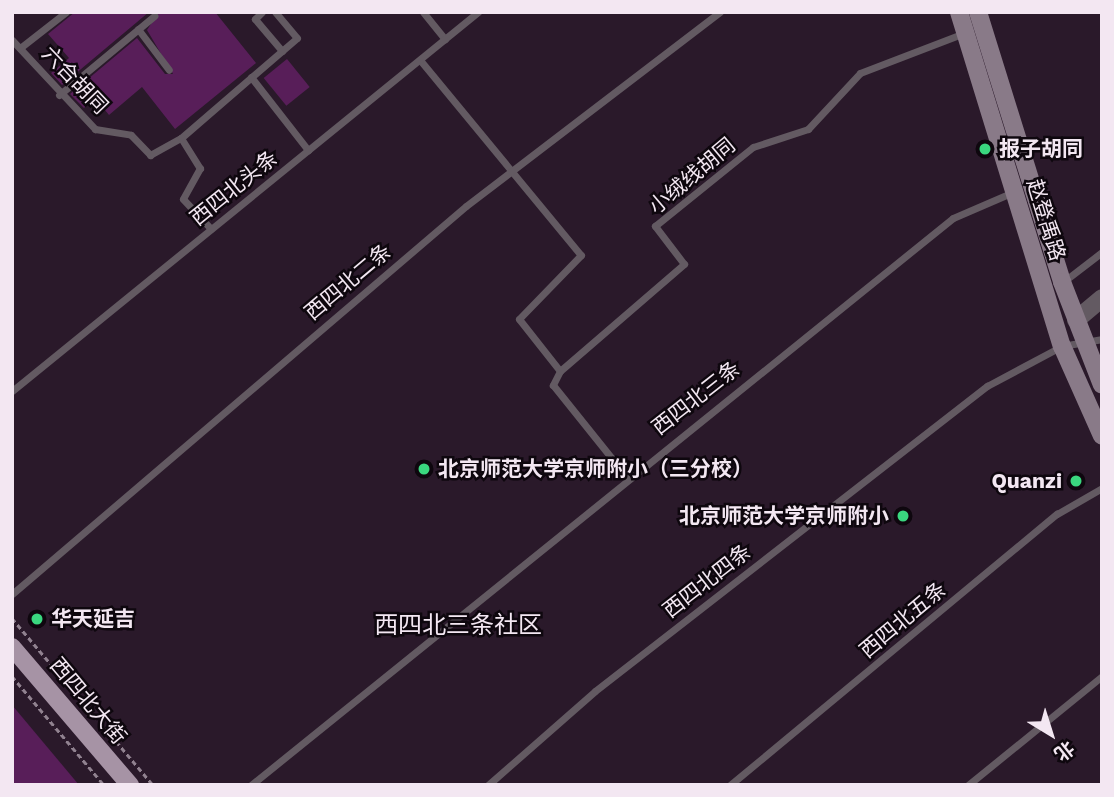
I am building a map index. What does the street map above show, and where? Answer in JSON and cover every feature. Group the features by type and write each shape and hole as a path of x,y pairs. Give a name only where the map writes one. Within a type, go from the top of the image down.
{"main road":[{"name":"赵登禹路","path":"960,12 1062,346 1102,436"},
{"name":"赵登禹路","path":"978,12 1062,282 1076,320 1093,340 1102,385"},
{"name":"西四北大街","path":"12,647 130,785"}],"street":[{"path":"1076,320 1102,298"}],"lane":[{"path":"20,48 66,12"},
{"path":"262,12 255,19 282,51 297,38 275,12"},
{"path":"423,12 445,39"},
{"name":"西四北头条","path":"12,391 478,12"},
{"name":"西四北二条","path":"12,594 513,170 720,12"},
{"path":"59,95 154,16"},
{"path":"138,29 169,71"},
{"name":"小绒线胡同","path":"560,371 684,264 655,226 753,147 808,129 860,73 966,32"},
{"name":"六合胡同","path":"12,40 59,95 95,129 131,135 150,155 181,138 282,51"},
{"path":"420,60 581,255 519,319 560,371 553,384 626,476"},
{"path":"251,77 309,150"},
{"path":"181,138 200,168 183,199 211,229"},
{"name":"西四北三条","path":"251,785 626,476 953,218 1013,192"},
{"path":"1062,282 1102,252"},
{"name":"西四北四条","path":"488,785 595,691 987,386 1062,346 1093,340"},
{"name":"西四北五条","path":"730,785 1058,514 1102,488"},
{"path":"968,785 1102,676"}],"path":[{"path":"12,618 153,785"},
{"path":"12,676 104,785"}],"building":[{"path":"75,12 149,12 62,85 51,73 69,58 48,34"},
{"path":"159,12 215,12 256,63 175,129 142,87 109,115 95,98 84,108 70,94 137,38 165,74 173,74 147,30"},
{"path":"287,59 310,87 286,106 264,78"},
{"path":"12,705 79,785 12,785"}],"place":[{"name":"报子胡同","path":"985,149"},
{"name":"北京师范大学京师附小（三分校）","path":"424,469"},
{"name":"Quanzi","path":"1076,481"},
{"name":"北京师范大学京师附小","path":"903,516"},
{"name":"华天延吉","path":"37,619"}],"district":[{"name":"西四北三条社区","path":"458,626"}]}
